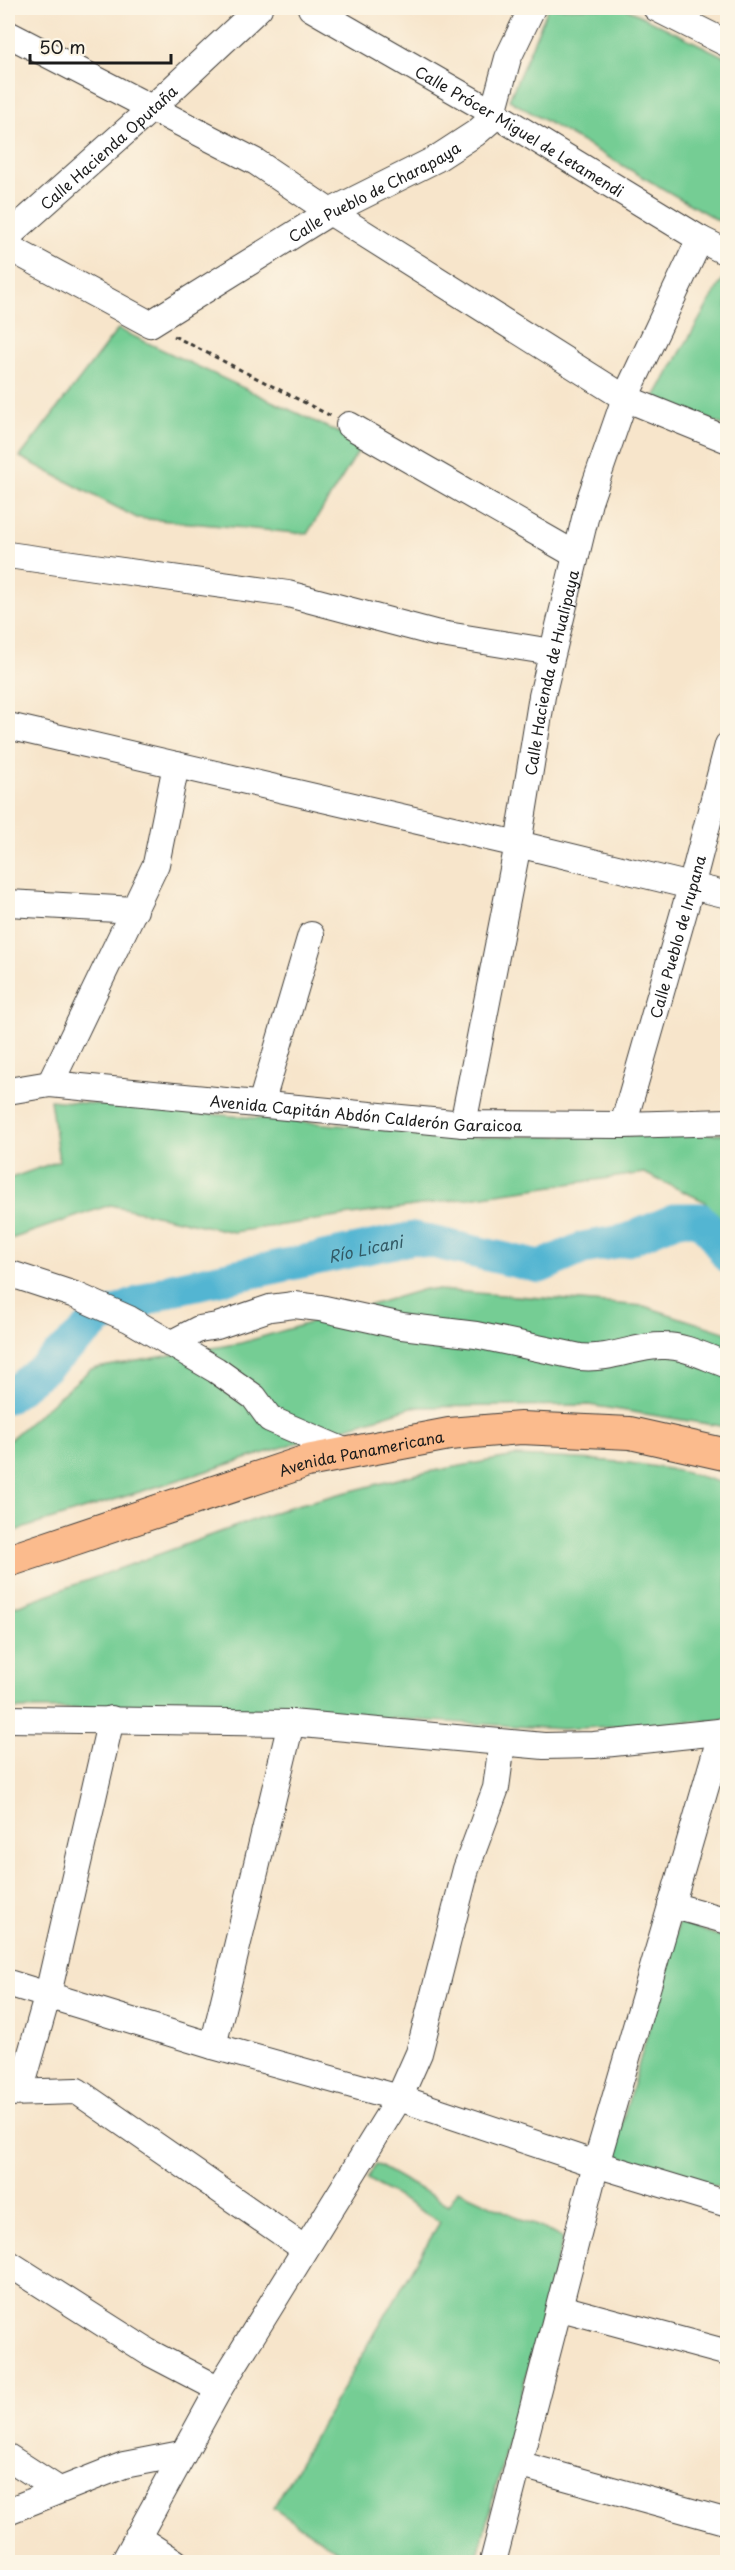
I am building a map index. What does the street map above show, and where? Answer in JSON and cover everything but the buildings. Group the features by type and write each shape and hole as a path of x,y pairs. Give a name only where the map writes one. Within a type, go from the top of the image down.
{"main road":[{"name":"Avenida Panamericana","path":"8,1561 307,1461 449,1434 521,1428 630,1433 728,1455"}],"street":[{"name":"Calle Hacienda Oputaña","path":"8,237 260,8"},
{"name":"Calle Prócer Miguel de Letamendi","path":"311,8 719,246"},
{"name":"Calle Pueblo de Charapaya","path":"150,324 330,212 436,159 491,120 508,58 532,8"},
{"path":"656,8 728,44"},
{"path":"8,34 256,162 330,212 625,398 728,440"},
{"name":"Calle Hacienda de Hualipaya","path":"463,1124 518,844 542,696 589,502 625,398 719,246"},
{"path":"8,248 150,324"},
{"path":"349,425 576,555"},
{"path":"8,555 288,594 435,633 552,652"},
{"path":"8,726 728,895"},
{"name":"Calle Pueblo de Irupana","path":"623,1125 691,887 728,745"},
{"path":"50,1084 156,864 176,765"},
{"path":"8,903 135,910"},
{"path":"261,1104 311,935"},
{"name":"Avenida Capitán Abdón Calderón Garaicoa","path":"8,1091 50,1084 463,1124 623,1125 728,1122"},
{"path":"8,1273 75,1295 117,1312 216,1370 254,1397 270,1419 349,1453"},
{"path":"170,1344 199,1329 217,1326 270,1308 294,1305 320,1308 402,1326 476,1335 580,1357 596,1358 648,1347 666,1346 693,1352 728,1365"},
{"path":"8,1719 111,1719 291,1724 544,1746 594,1745 725,1731 671,1905 596,2164 561,2308 493,2562"},
{"path":"111,1719 48,1994 14,2093 77,2091 305,2249"},
{"path":"213,2046 291,1724"},
{"path":"124,2562 181,2454 399,2098 419,2053 466,1869 496,1788 502,1743"},
{"path":"671,1905 728,1921"},
{"path":"8,1983 213,2046 399,2098 596,2164 728,2204"},
{"path":"8,2264 148,2352 219,2390"},
{"path":"561,2308 728,2353"},
{"path":"8,2511 124,2465 181,2454"},
{"path":"8,2457 59,2490"},
{"path":"518,2464 728,2522"},
{"path":"137,2537 175,2562"}],"path":[{"path":"150,324 349,425"}],"green space":[{"path":"548,8 625,8 727,58 728,216 724,224 509,100"},
{"path":"727,274 727,427 655,397"},
{"path":"118,329 363,444 307,534 137,518 20,457"},
{"path":"50,1100 474,1137 727,1134 727,1234 704,1201 644,1173 233,1232 110,1205 8,1240 8,1179 59,1161"},
{"path":"425,1289 644,1306 727,1333 727,1427 589,1405 412,1407 8,1533 8,1441 91,1369 241,1343"},
{"path":"515,1456 622,1462 675,1470 727,1485 727,1720 563,1729 211,1708 8,1709 8,1609 289,1507 417,1474"},
{"path":"679,1922 727,1939 727,2190 613,2155"},
{"path":"376,2164 448,2205 458,2190 563,2238 476,2562 354,2562 273,2508 440,2222 367,2179"}],"waterway":[{"name":"Río Licani","path":"8,1397 100,1319 172,1289 414,1238 540,1267 583,1248 627,1240 677,1219 700,1219 712,1232 728,1257"}]}
